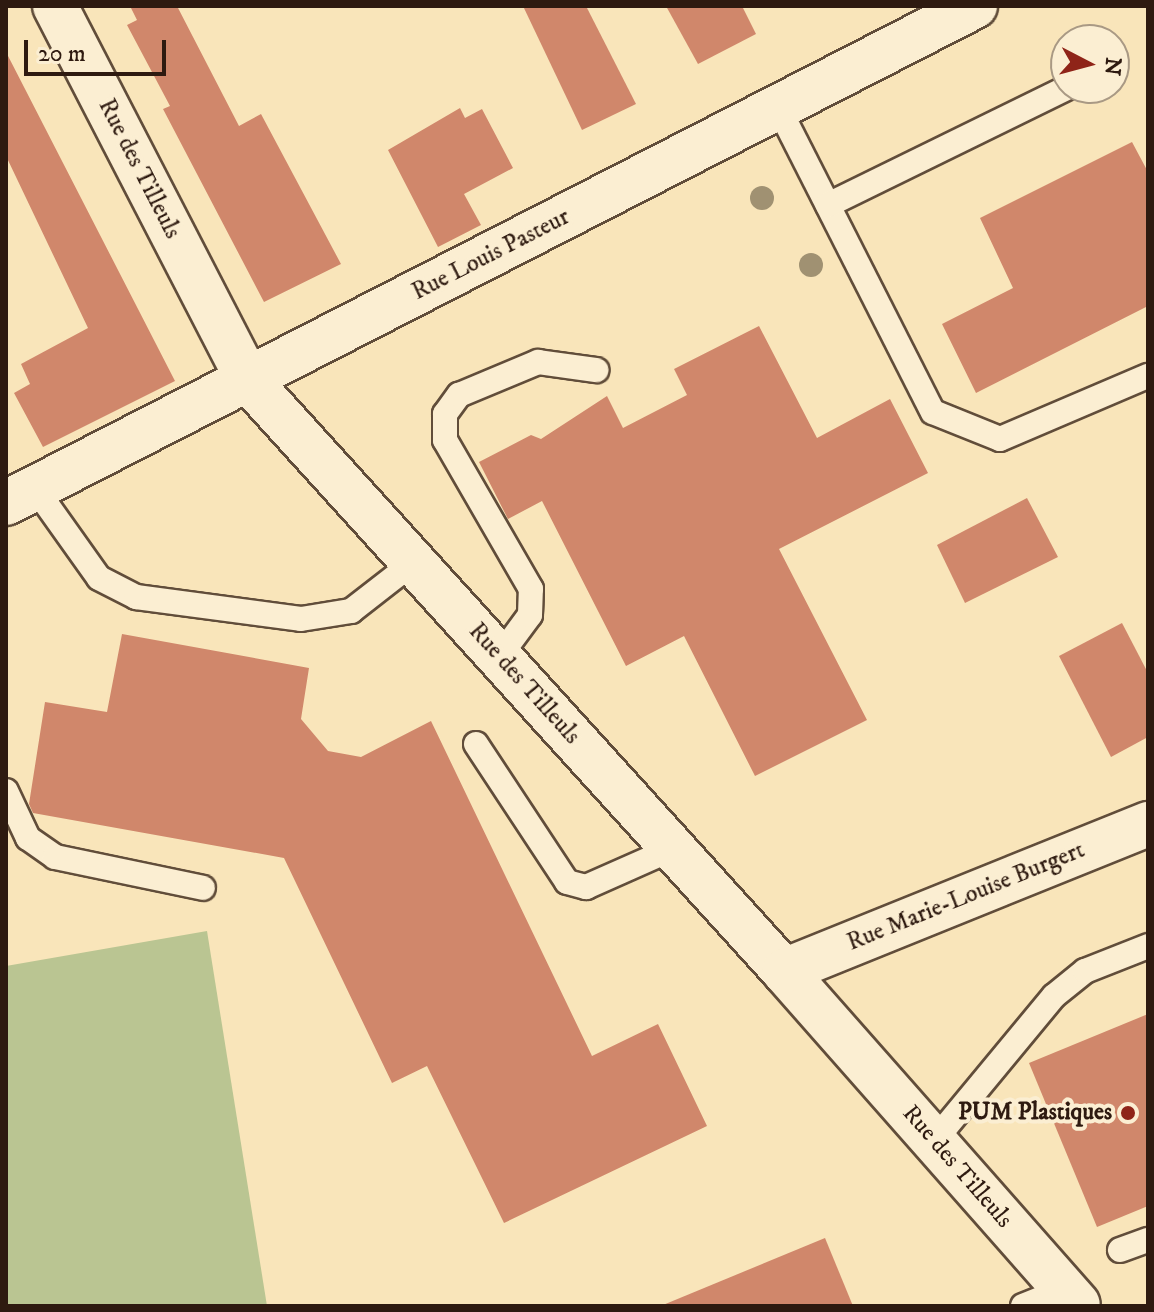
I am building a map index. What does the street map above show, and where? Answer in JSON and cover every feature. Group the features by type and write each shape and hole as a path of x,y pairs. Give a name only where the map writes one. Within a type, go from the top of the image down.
{"street":[{"name":"Rue des Tilleuls","path":"55,6 248,380 674,848 1072,1297"},
{"name":"Rue Louis Pasteur","path":"21,496 975,6"},
{"name":"Rue Marie-Louise Burgert","path":"784,971 1148,824"}],"lane":[{"path":"828,205 1050,96"},
{"path":"778,107 933,412 1000,439 1148,376"},
{"path":"499,657 530,615 531,589 445,440 445,414 459,395 538,362 596,370"},
{"path":"21,496 99,578 136,597 301,619 351,611 414,562"},
{"path":"476,744 567,882 586,887 674,848"},
{"path":"6,791 28,838 55,857 203,888"},
{"path":"934,1141 1054,996 1085,971 1148,946"},
{"path":"1120,1250 1148,1240"},
{"path":"1023,1306 1072,1297"}],"green space":[{"path":"207,931 267,1306 6,1306 6,966"}],"building":[{"path":"130,6 177,6 239,126 261,114 341,264 264,302 163,109 170,106 127,25 137,20"},
{"path":"523,6 586,6 636,104 582,130"},
{"path":"666,6 742,6 756,34 698,64"},
{"path":"6,52 175,381 43,447 14,393 30,384 21,364 88,328 6,156"},
{"path":"460,108 465,118 482,109 513,168 464,194 481,225 438,247 388,150"},
{"path":"1132,142 1148,172 1148,306 976,393 942,324 1013,288 980,218"},
{"path":"759,326 817,438 890,399 928,473 779,549 867,720 755,776 684,636 626,666 542,501 508,519 479,462 531,435 541,439 607,396 623,428 687,395 674,369"},
{"path":"1027,498 1058,557 965,603 937,545"},
{"path":"1122,623 1148,673 1148,737 1111,757 1059,656"},
{"path":"122,634 309,668 301,719 328,751 361,757 431,721 592,1056 658,1024 707,1126 504,1223 427,1066 392,1083 284,858 33,813 29,804 45,702 107,712"},
{"path":"1148,1014 1148,1206 1097,1227 1029,1063"},
{"path":"825,1238 853,1306 663,1305"}],"place":[{"name":"PUM Plastiques","path":"1128,1113"}]}
